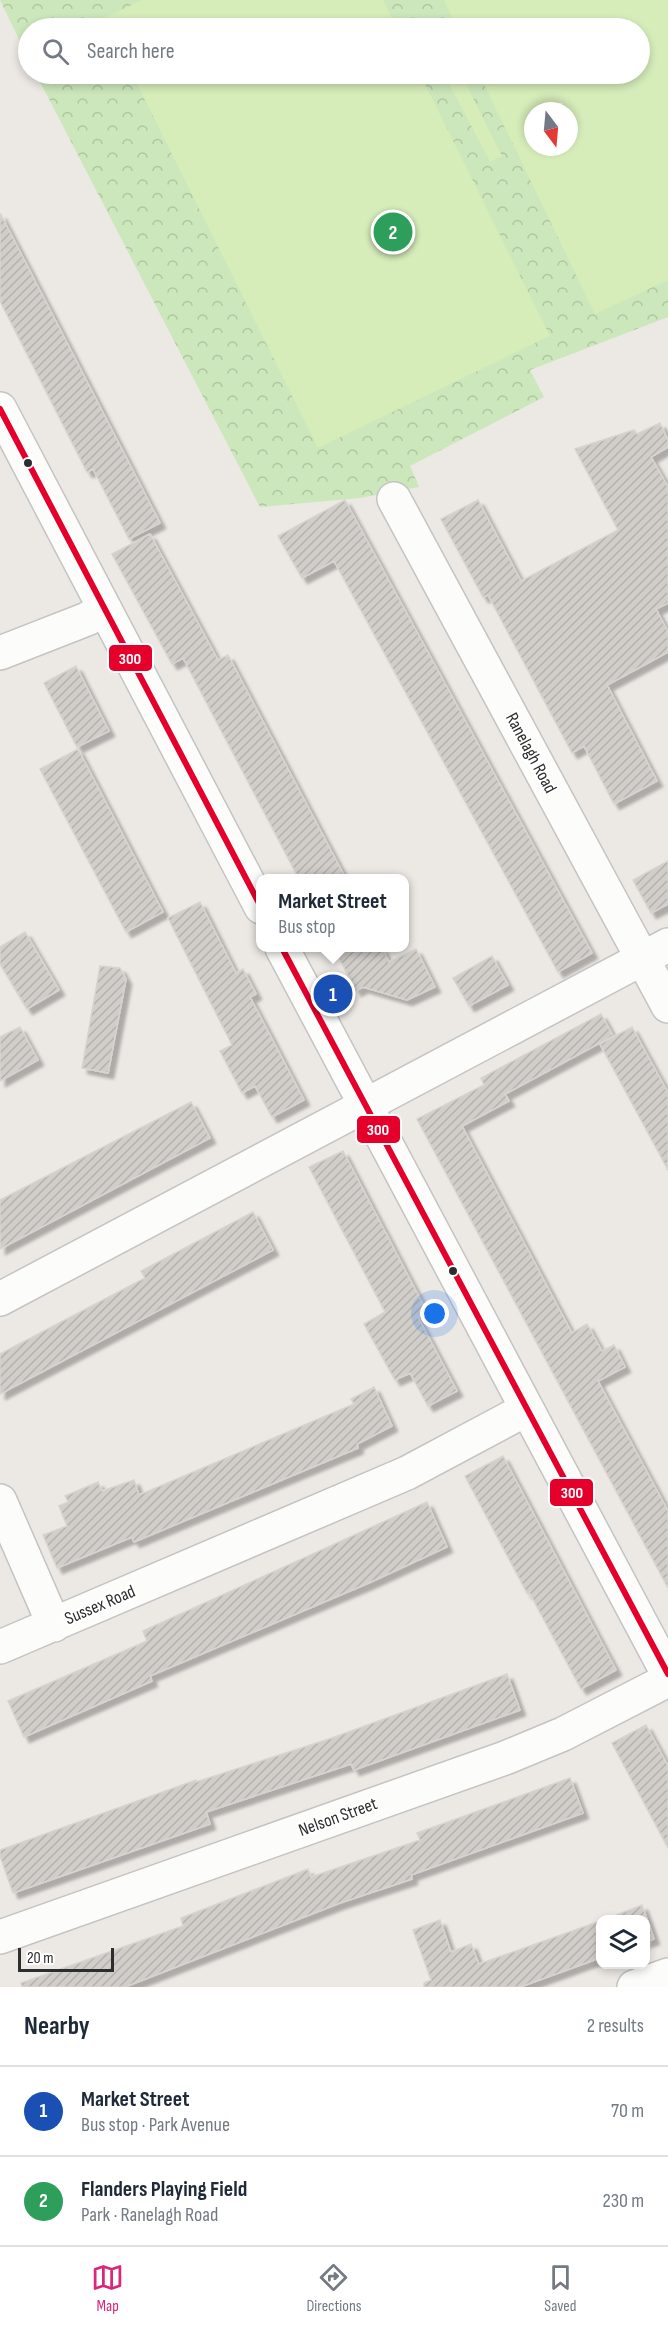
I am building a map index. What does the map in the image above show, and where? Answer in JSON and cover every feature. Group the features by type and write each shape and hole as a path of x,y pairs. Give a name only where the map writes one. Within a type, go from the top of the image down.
{"street":[{"path":"0,409 256,897"},
{"name":"Ranelagh Road","path":"394,499 655,952 668,1006"},
{"path":"0,653 87,619 105,609"},
{"path":"284,952 668,1674"},
{"path":"0,1299 364,1104 655,952"},
{"name":"Sussex Road","path":"0,1647 407,1473 527,1409"},
{"path":"0,1501 54,1624"},
{"name":"Nelson Street","path":"0,1937 505,1758 563,1734 668,1680"},
{"path":"634,1987 668,1975"}],"green space":[{"path":"0,0 668,0 668,317 530,370 544,397 410,466 419,487 360,498 260,507 41,84 650,84 650,18 18,18 18,37"},
{"path":"142,0 383,0 392,18 104,18"},
{"path":"444,0 668,0 668,280 595,314 484,84 650,84 650,18 452,18"},
{"path":"137,84 425,84 550,336 318,448"},
{"path":"449,84 466,84 502,156 490,162"}],"building":[{"path":"0,213 160,523 129,539 93,469 87,472 0,301"},
{"path":"660,423 668,440 668,447 651,457 668,487 668,603 656,609 668,632 668,652 607,685 657,781 614,804 584,746 572,753 488,595 483,597 441,519 478,500 521,581 618,530 575,449 634,430 637,434"},
{"path":"345,500 592,953 558,972 334,561 302,578 278,536"},
{"path":"150,534 218,660 228,655 343,874 296,874 183,658 172,664 112,554"},
{"path":"76,666 109,731 77,747 44,683"},
{"path":"78,749 163,912 126,932 40,769"},
{"path":"668,861 668,904 651,913 633,880"},
{"path":"200,902 236,973 243,969 256,994 250,997 304,1100 272,1117 255,1086 242,1093 220,1051 232,1045 168,918"},
{"path":"25,932 59,990 27,1009 0,964 0,947"},
{"path":"416,949 435,987 407,1000 363,987 356,991 336,952 384,952 389,962"},
{"path":"492,956 508,985 469,1006 453,978"},
{"path":"100,966 120,968 126,979 108,1073 82,1068"},
{"path":"601,1014 613,1036 505,1094 509,1101 462,1126 572,1333 587,1324 602,1351 614,1345 625,1367 598,1381 668,1511 668,1588 417,1119 484,1085 481,1078"},
{"path":"20,1027 38,1060 0,1081 0,1037"},
{"path":"632,1027 668,1093 668,1170 600,1044"},
{"path":"191,1102 210,1138 0,1249 0,1200"},
{"path":"343,1151 427,1312 418,1317 457,1391 428,1406 410,1373 395,1380 364,1324 385,1312 309,1167"},
{"path":"253,1212 273,1250 0,1394 0,1354 145,1278 141,1271"},
{"path":"374,1387 392,1426 357,1444 358,1448 134,1542 132,1537 57,1568 43,1535 67,1526 59,1506 68,1502 65,1496 98,1482 102,1491 134,1480 139,1495 354,1404 351,1399"},
{"path":"503,1456 616,1670 581,1689 465,1476"},
{"path":"427,1502 447,1547 371,1582 150,1676 152,1681 24,1737 8,1701 147,1641 143,1631"},
{"path":"507,1674 520,1710 354,1770 351,1764 206,1812 210,1824 13,1893 0,1850 196,1780 196,1782 332,1738"},
{"path":"646,1725 668,1766 668,1848 612,1743"},
{"path":"570,1778 583,1813 411,1875 412,1879 340,1903 125,1987 22,1987 21,1983 183,1926 181,1918 308,1869 311,1877 420,1840 417,1833"},
{"path":"642,1905 646,1915 617,1915"},
{"path":"440,1920 451,1952 471,1944 479,1964 596,1922 596,1959 520,1987 424,1987 424,1983 431,1980 413,1930"},
{"path":"650,1928 654,1939 650,1940"}],"transit line":[{"name":"300","path":"0,409 256,897"},
{"name":"300","path":"284,952 668,1674"}],"place":[{"name":"Flanders Playing Field","path":"393,232"},
{"name":"Market Street","path":"333,994"}]}
